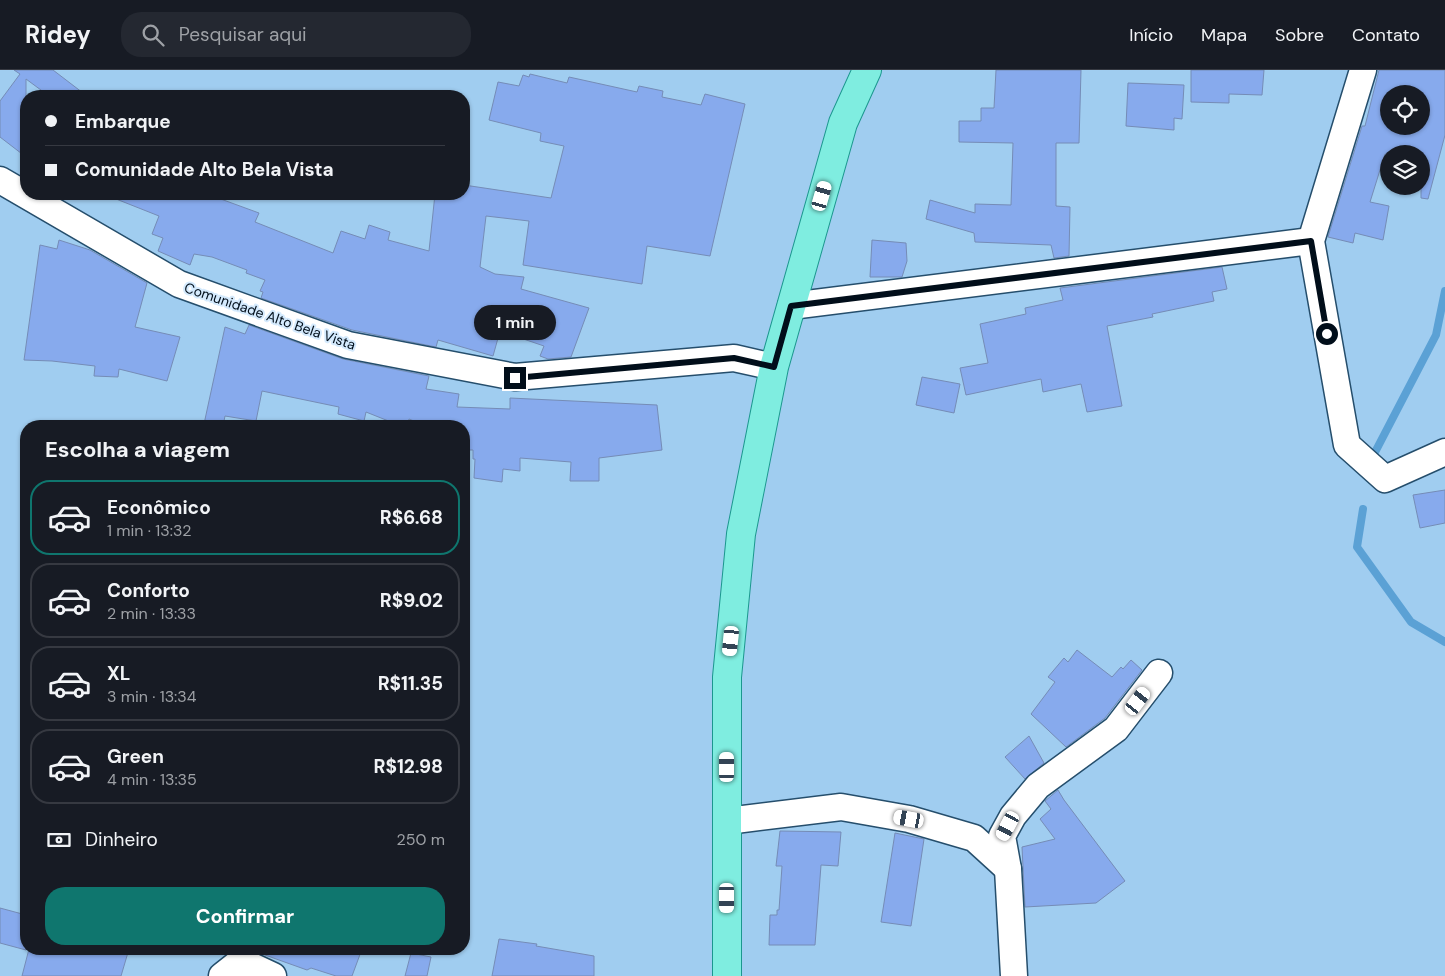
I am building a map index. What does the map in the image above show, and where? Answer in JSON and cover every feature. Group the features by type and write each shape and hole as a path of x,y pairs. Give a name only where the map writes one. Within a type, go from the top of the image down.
{"main road":[{"path":"727,976 727,677 741,534 774,367 843,123 867,70"}],"street":[{"path":"1363,70 1311,241 1347,445 1385,479 1445,452"},
{"name":"Comunidade Alto Bela Vista","path":"0,180 20,192"},
{"name":"Comunidade Alto Bela Vista","path":"34,200 179,284 348,345 515,378 734,358 774,367"},
{"path":"791,306 1311,241"},
{"path":"1014,976 1008,869 1002,836 1013,816 1038,786 1116,729 1159,673"},
{"path":"727,821 841,807 909,819 974,838 1002,836"},
{"path":"974,838 1008,869"},
{"path":"222,976 241,961 273,976"}],"building":[{"path":"14,70 53,70 79,90 41,90 26,79 26,90 20,90 20,152 0,137 0,101 20,74"},
{"path":"996,70 1081,70 1079,143 1056,143 1056,206 1070,207 1069,256 1054,258 1051,245 975,242 974,233 926,219 930,200 975,213 975,204 1011,205 1013,143 959,142 959,121 981,121 981,108 994,108"},
{"path":"1191,70 1264,70 1262,95 1229,94 1229,103 1191,102"},
{"path":"1379,70 1445,70 1445,135 1430,191 1430,145 1380,145 1380,170 1370,202 1389,206 1383,240 1355,233 1353,243 1328,237 1362,126 1365,126"},
{"path":"530,74 567,83 569,77 637,92 639,86 663,91 662,97 701,105 705,94 745,104 710,256 647,246 642,284 523,265 529,221 486,216 480,267 495,274 524,277 521,289 589,308 571,357 548,359 540,356 544,346 500,331 493,356 438,340 436,347 352,330 261,298 263,292 260,291 265,280 246,273 247,270 212,257 194,254 190,265 158,251 163,238 152,234 159,216 119,200 223,200 259,213 255,222 333,253 341,231 365,239 369,225 390,232 388,240 429,251 434,200 470,200 470,186 551,198 564,146 540,141 541,133 489,120 498,82 519,86 523,75 529,77"},
{"path":"1128,83 1184,85 1182,119 1174,118 1174,130 1126,126"},
{"path":"1421,195 1429,195 1428,199 1421,198"},
{"path":"59,240 90,250 147,283 135,327 180,337 167,381 119,369 118,377 94,376 95,366 24,360 40,245 57,249"},
{"path":"872,240 906,243 907,261 902,277 870,277"},
{"path":"1222,267 1227,289 1212,292 1214,301 1152,314 1153,317 1107,326 1122,406 1087,412 1081,384 1043,392 1041,379 966,395 960,368 988,363 980,324 1026,314 1025,308 1063,300 1060,288"},
{"path":"249,325 343,359 429,376 426,389 459,394 457,407 510,409 510,398 657,405 662,450 599,458 599,481 570,481 571,462 520,458 520,471 503,469 502,482 474,478 475,459 473,459 473,450 470,450 470,420 386,420 366,412 364,420 360,420 338,414 339,407 262,391 256,420 225,416 224,420 205,420 225,327 245,334"},
{"path":"922,377 960,384 954,413 916,405"},
{"path":"1445,490 1445,523 1420,528 1413,495"},
{"path":"1077,650 1112,677 1131,660 1142,670 1105,718 1066,747 1031,714 1055,682 1048,677 1064,658 1068,662"},
{"path":"1029,736 1044,763 1025,779 1005,757"},
{"path":"1058,790 1125,881 1096,903 1025,907 1022,847 1055,839 1040,819 1051,809 1045,801"},
{"path":"780,831 841,832 838,866 821,865 815,945 769,945 770,915 777,915 777,910 779,910 782,866 776,866"},
{"path":"895,833 924,839 911,926 881,922"},
{"path":"0,908 20,913 20,948 0,943"},
{"path":"499,939 537,944 536,946 594,956 594,976 492,976"},
{"path":"27,955 127,955 121,976 22,976"},
{"path":"266,955 360,955 352,976 336,976 311,968 307,970"},
{"path":"410,955 431,957 427,976 405,976"}],"waterway":[{"path":"1372,458 1436,335 1445,291"},
{"path":"1363,509 1357,547 1411,622 1445,642"}],"route":[{"path":"515,378 734,358 774,367 791,306 1311,241 1327,334"}]}
